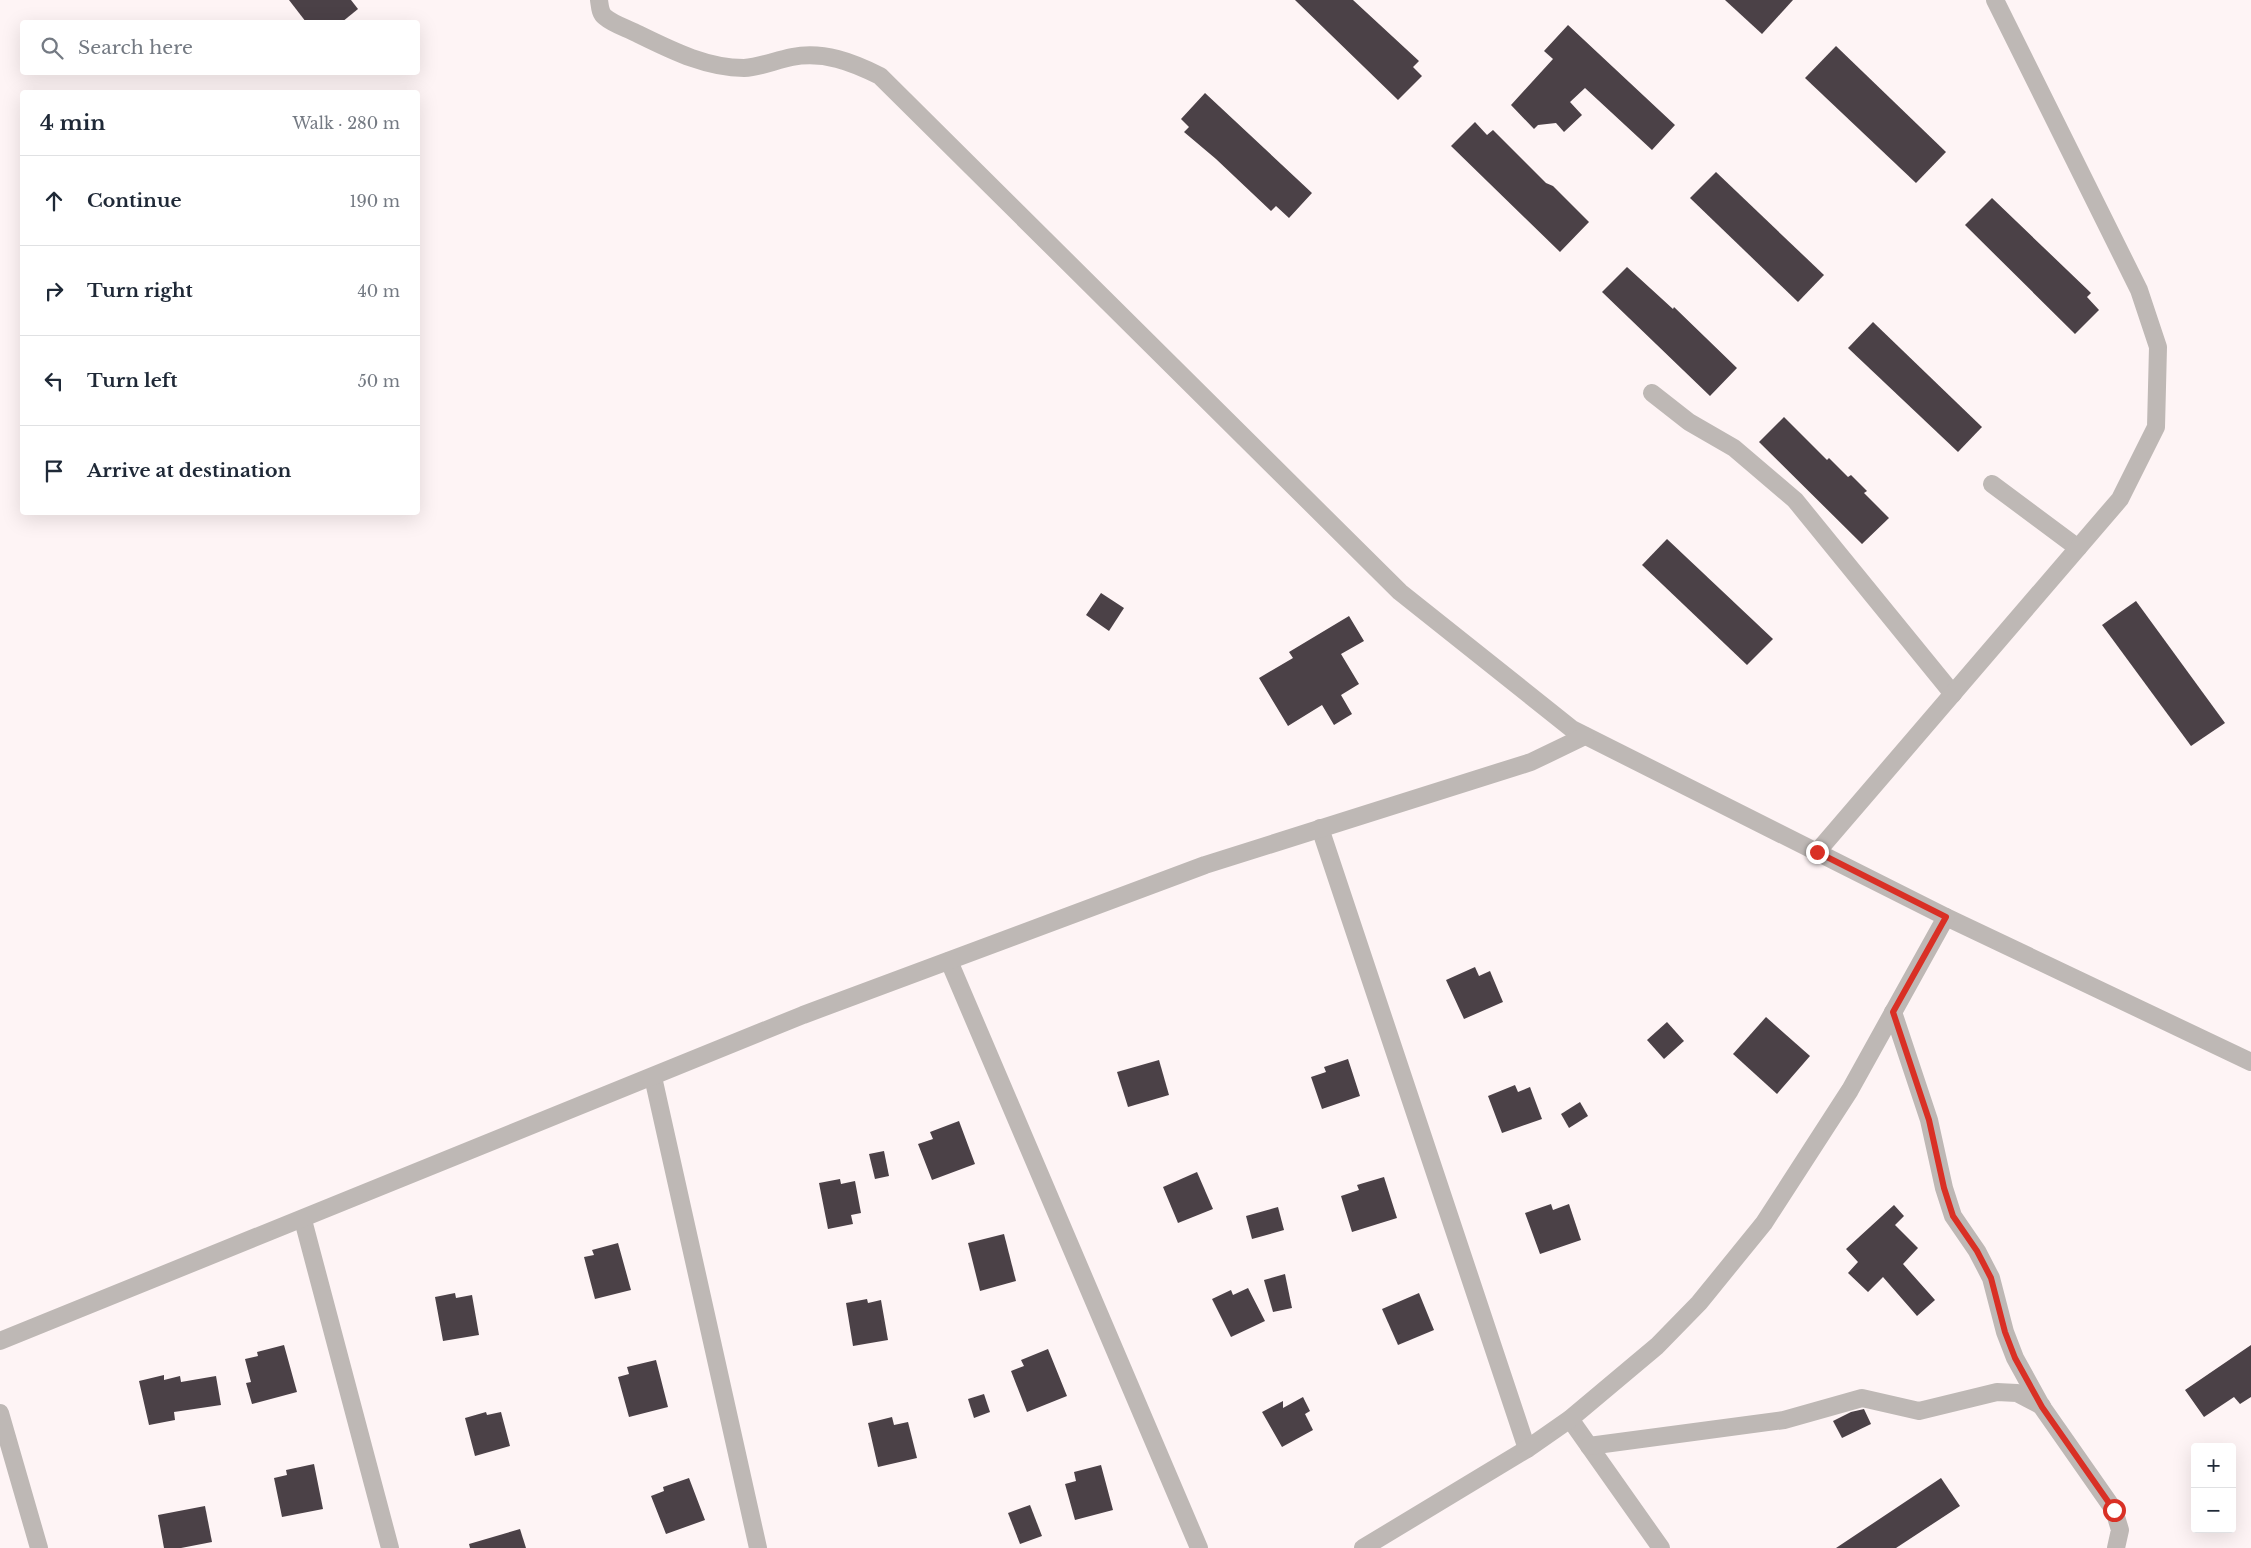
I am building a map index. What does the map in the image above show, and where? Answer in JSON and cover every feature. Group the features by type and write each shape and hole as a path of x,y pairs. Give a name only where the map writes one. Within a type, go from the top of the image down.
{"street":[{"path":"599,0 601,12 611,21 678,54 709,63 744,68 776,63 801,56 818,57 850,62 880,76 1400,592 1572,729 1946,917 2251,1062"},
{"path":"1817,852 2120,499 2156,427 2158,347 2139,290 1995,0"},
{"path":"1652,393 1689,422 1734,448 1795,500 1953,694"},
{"path":"1992,484 2078,548"},
{"path":"0,1341 303,1220 803,1015 1205,865 1531,762 1585,736"},
{"path":"1320,828 1527,1449"},
{"path":"1362,1548 1527,1449 1570,1419 1656,1346 1699,1303 1731,1266 1764,1223 1850,1090 1946,917"},
{"path":"949,961 1199,1548"},
{"path":"1893,1012 1929,1120 1944,1188 1953,1216 1977,1251 1991,1278 2005,1332 2015,1358 2042,1407 2114,1510 2120,1530 2116,1548"},
{"path":"653,1077 758,1548"},
{"path":"303,1220 390,1548"},
{"path":"1589,1446 1784,1420 1862,1398 1919,1410 1997,1392 2018,1393 2042,1407"},
{"path":"0,1413 40,1548"},
{"path":"1570,1419 1661,1548"}],"building":[{"path":"289,0 351,0 358,9 344,20 304,20"},
{"path":"1295,0 1353,0 1419,61 1413,67 1422,76 1398,100"},
{"path":"1725,0 1793,0 1762,34"},
{"path":"1568,25 1675,125 1652,150 1585,88 1570,102 1582,115 1564,132 1556,123 1538,125 1534,129 1511,105 1553,59 1544,51"},
{"path":"1836,46 1946,152 1916,183 1805,78"},
{"path":"1205,93 1312,193 1289,218 1276,206 1271,211 1216,159 1184,132 1189,127 1181,119"},
{"path":"1475,122 1487,135 1493,130 1546,183 1553,186 1589,222 1560,252 1451,146"},
{"path":"1716,172 1824,275 1798,302 1690,198"},
{"path":"1992,198 2091,293 2087,297 2099,310 2075,334 1965,225"},
{"path":"1627,267 1673,309 1674,307 1737,368 1710,396 1602,292"},
{"path":"1873,322 1982,427 1958,452 1848,348"},
{"path":"1784,417 1827,460 1829,458 1848,477 1851,475 1867,491 1864,493 1889,518 1862,544 1759,442"},
{"path":"1667,539 1773,639 1747,665 1642,565"},
{"path":"1101,593 1124,608 1109,631 1086,615"},
{"path":"2136,601 2225,723 2191,746 2102,625"},
{"path":"1349,616 1364,641 1341,654 1359,684 1341,695 1352,714 1334,725 1322,705 1288,726 1259,678 1293,658 1289,652"},
{"path":"1475,967 1479,976 1490,971 1503,1002 1464,1019 1446,980"},
{"path":"1766,1017 1810,1056 1777,1094 1733,1054"},
{"path":"1667,1022 1684,1041 1664,1059 1647,1040"},
{"path":"1348,1059 1360,1096 1322,1109 1311,1077 1326,1072 1324,1067"},
{"path":"1159,1060 1169,1095 1128,1107 1117,1072"},
{"path":"1515,1085 1518,1092 1530,1087 1542,1119 1502,1133 1488,1096"},
{"path":"1580,1102 1588,1116 1569,1128 1561,1114"},
{"path":"959,1121 975,1164 932,1180 918,1144 933,1139 930,1132"},
{"path":"884,1151 889,1176 875,1179 869,1154"},
{"path":"1197,1172 1213,1209 1178,1223 1163,1187"},
{"path":"1384,1177 1397,1218 1352,1232 1341,1196 1359,1190 1357,1185"},
{"path":"840,1179 841,1184 855,1181 861,1213 851,1215 853,1224 828,1229 819,1183"},
{"path":"1551,1204 1553,1210 1569,1204 1581,1240 1540,1254 1525,1213"},
{"path":"1894,1205 1904,1216 1895,1225 1918,1248 1903,1264 1935,1300 1917,1316 1883,1277 1868,1292 1848,1273 1858,1262 1846,1249"},
{"path":"1278,1207 1284,1230 1252,1239 1246,1216"},
{"path":"1004,1234 1016,1281 980,1291 968,1243"},
{"path":"618,1243 631,1290 595,1299 584,1257 594,1255 592,1250"},
{"path":"1285,1274 1292,1308 1273,1312 1264,1280"},
{"path":"1248,1288 1265,1321 1231,1337 1212,1299 1231,1290 1233,1295"},
{"path":"455,1293 456,1298 472,1295 479,1335 443,1341 435,1297"},
{"path":"1419,1293 1434,1330 1398,1345 1382,1309"},
{"path":"867,1299 868,1303 881,1300 888,1340 853,1346 846,1303"},
{"path":"284,1345 297,1392 252,1404 246,1383 251,1382 245,1359 258,1356 257,1352"},
{"path":"2251,1345 2251,1397 2240,1404 2234,1397 2204,1417 2185,1390"},
{"path":"1048,1349 1067,1396 1027,1412 1011,1371 1024,1366 1021,1360"},
{"path":"656,1360 668,1407 629,1417 618,1377 629,1374 627,1367"},
{"path":"164,1375 164,1380 180,1376 181,1382 216,1376 221,1405 174,1412 175,1420 149,1425 139,1381"},
{"path":"984,1394 990,1412 974,1418 968,1399"},
{"path":"1303,1397 1310,1411 1305,1414 1313,1430 1282,1447 1262,1412 1283,1401 1283,1408"},
{"path":"1864,1409 1871,1424 1842,1438 1833,1421 1851,1412"},
{"path":"486,1412 487,1415 501,1412 510,1446 475,1456 465,1418"},
{"path":"892,1417 894,1425 908,1422 917,1458 878,1467 868,1423"},
{"path":"314,1464 323,1509 282,1517 274,1478 287,1475 286,1470"},
{"path":"1101,1465 1113,1510 1075,1520 1065,1484 1076,1481 1074,1472"},
{"path":"689,1478 705,1520 666,1534 651,1496 664,1491 663,1487"},
{"path":"1941,1478 1960,1506 1896,1548 1836,1548"},
{"path":"1030,1505 1042,1536 1020,1544 1008,1513"},
{"path":"205,1506 212,1542 181,1548 164,1548 158,1515"},
{"path":"520,1529 526,1548 470,1548 469,1544"}],"route":[{"path":"1817,852 1946,917 1893,1012 1929,1120 1944,1188 1953,1216 1977,1251 1991,1278 2005,1332 2015,1358 2042,1407 2114,1510"}]}
